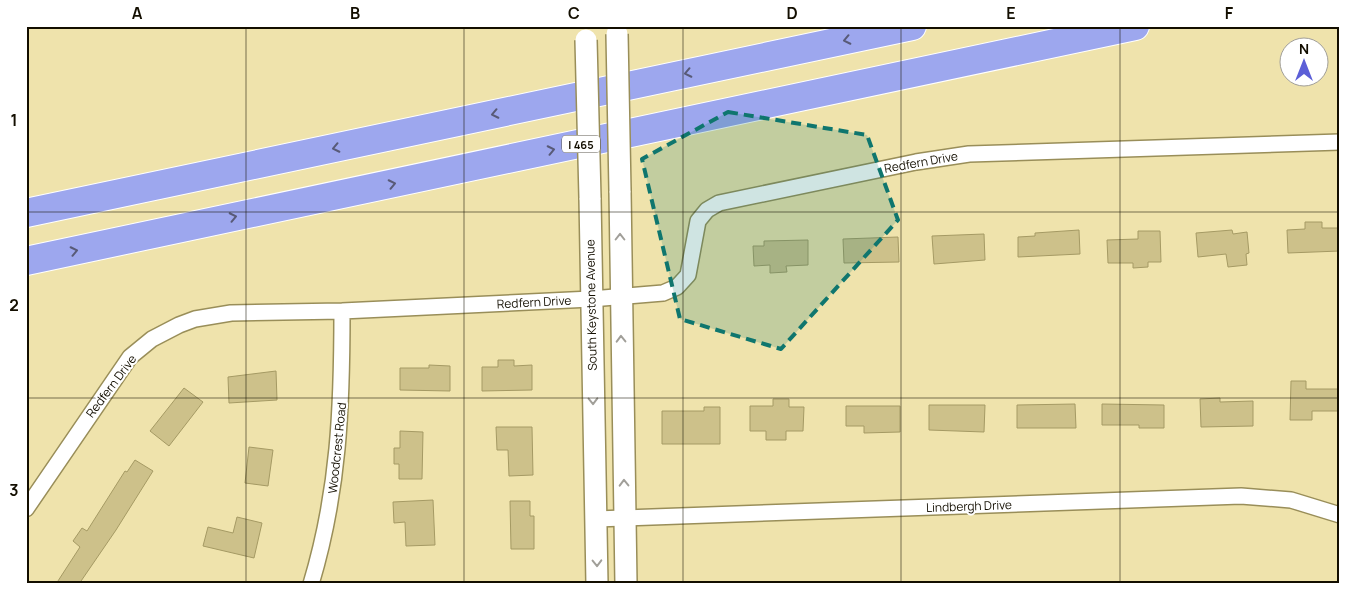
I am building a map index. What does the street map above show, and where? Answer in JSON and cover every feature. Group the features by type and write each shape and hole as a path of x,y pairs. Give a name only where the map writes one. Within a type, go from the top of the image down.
{"highway":[{"path":"26,213 912,26"},
{"name":"I 465","path":"26,261 1135,26"}],"main road":[{"path":"617,30 626,584"},
{"name":"South Keystone Avenue","path":"586,33 597,584"}],"street":[{"name":"Redfern Drive","path":"26,509 114,377 130,357 152,339 195,319 231,313 342,311 591,299 663,293 677,287 688,275 698,221 707,210 719,203 916,162 969,154 1340,142"},
{"name":"Woodcrest Road","path":"311,584 324,536 340,442 342,311"},
{"name":"Lindbergh Drive","path":"596,519 1241,496 1291,500 1340,516"}],"highlighted area":[{"path":"728,112 867,135 898,220 781,349 680,319 642,159"}],"building":[{"path":"1305,222 1322,222 1322,228 1339,228 1340,251 1288,253 1287,230 1305,229"},
{"path":"1079,230 1080,254 1018,257 1018,237 1035,236 1035,233"},
{"path":"1232,230 1233,234 1247,232 1249,253 1246,254 1247,265 1228,267 1226,254 1198,257 1196,233"},
{"path":"1138,231 1160,231 1161,262 1148,262 1148,267 1133,268 1133,263 1108,263 1107,240 1138,239"},
{"path":"984,234 985,260 934,264 932,236"},
{"path":"898,237 899,262 844,263 843,239"},
{"path":"808,240 808,265 786,266 787,272 770,273 770,265 754,266 753,246 764,246 764,241"},
{"path":"498,360 514,360 514,366 532,365 532,390 482,391 482,367 498,367"},
{"path":"429,365 450,366 450,391 400,390 400,368 429,368"},
{"path":"276,371 277,400 229,403 228,377"},
{"path":"1291,381 1306,381 1306,389 1340,389 1340,411 1312,411 1312,420 1290,420"},
{"path":"184,388 203,402 169,446 150,431"},
{"path":"1220,398 1220,402 1253,401 1253,426 1201,427 1200,399"},
{"path":"773,399 789,399 789,407 804,407 803,431 786,431 786,440 766,440 766,431 750,431 750,406 773,406"},
{"path":"1075,404 1076,428 1017,428 1017,405"},
{"path":"1102,404 1164,405 1164,428 1139,428 1139,425 1102,425"},
{"path":"929,405 985,405 984,432 929,430"},
{"path":"846,406 900,406 900,432 864,433 864,426 846,426"},
{"path":"704,407 720,407 720,444 662,444 662,411 704,411"},
{"path":"496,427 532,427 533,475 509,476 508,450 497,450"},
{"path":"400,431 423,432 422,479 399,479 399,464 394,464 394,448 400,448"},
{"path":"249,447 273,450 268,486 245,483"},
{"path":"135,460 153,471 116,530 79,584 56,584 80,547 73,541 82,528 87,531 125,471 127,472"},
{"path":"433,500 435,545 406,546 405,522 394,523 393,502"},
{"path":"510,501 530,501 530,516 534,516 534,549 511,549"},
{"path":"237,517 262,523 254,558 203,546 208,527 233,533"}]}
